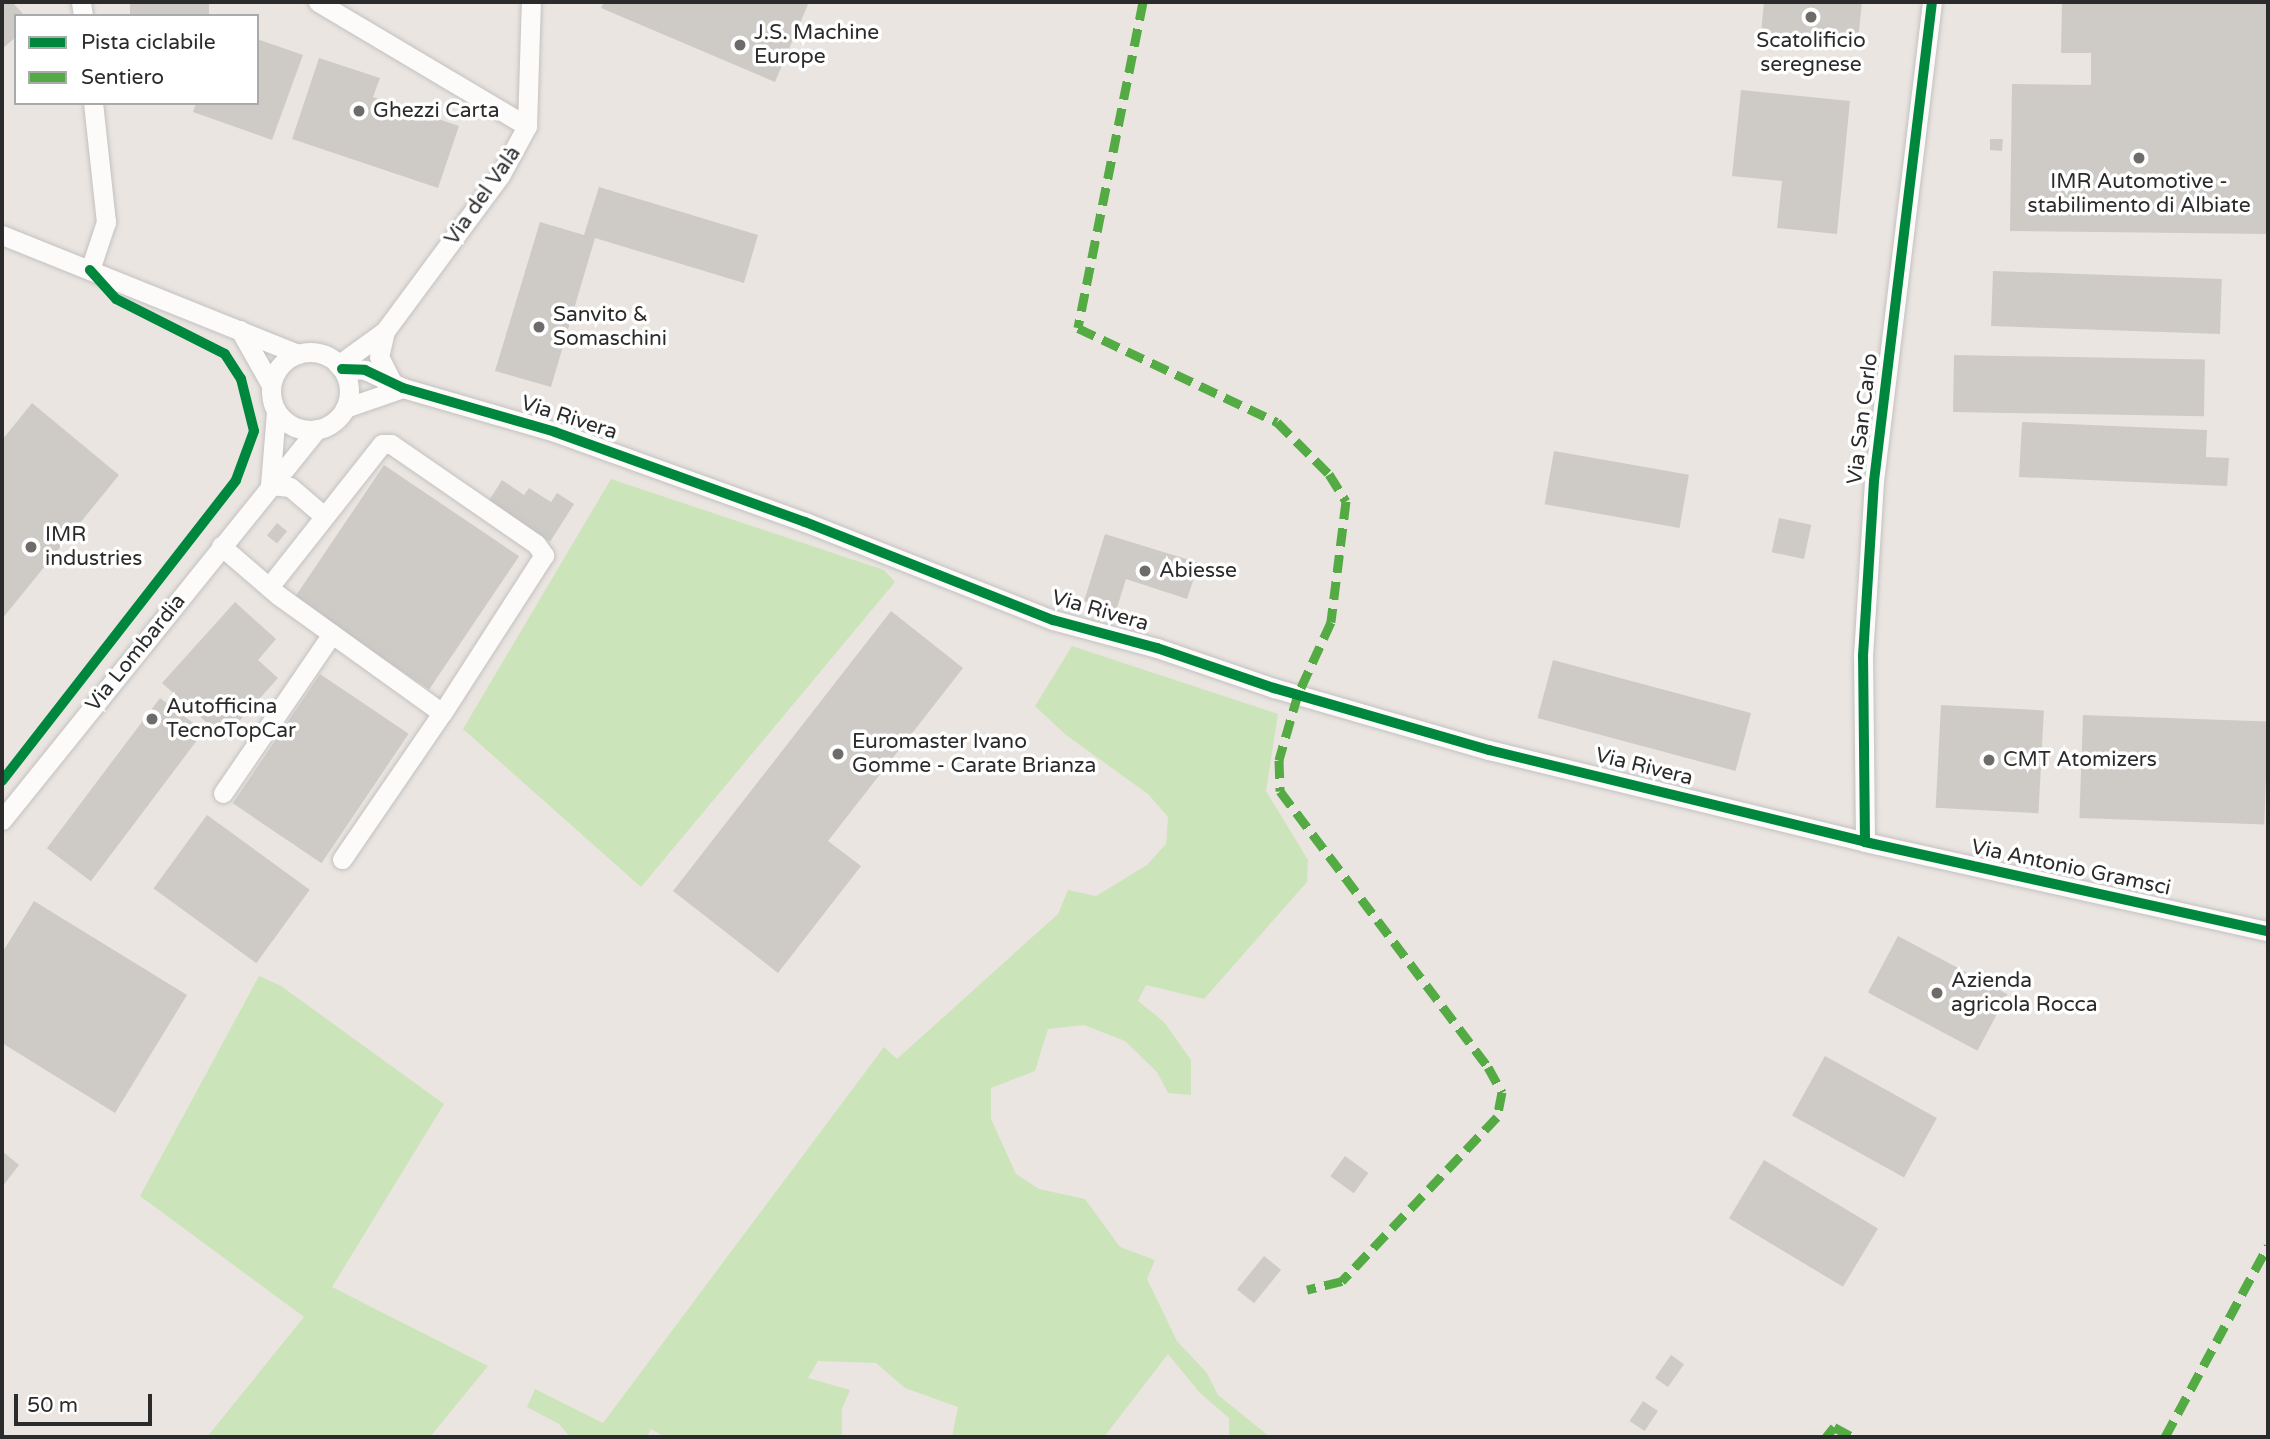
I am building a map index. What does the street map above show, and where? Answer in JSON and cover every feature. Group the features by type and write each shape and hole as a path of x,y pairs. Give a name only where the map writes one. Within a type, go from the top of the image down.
{"street":[{"path":"318,2 527,126"},
{"name":"Via del Valà","path":"340,367 385,331 501,174 527,126 531,2"},
{"name":"Via San Carlo","path":"1865,842 1861,822 1863,656 1874,481 1932,2"},
{"path":"90,270 106,222 93,105"},
{"path":"2,234 298,354 320,354 340,367 348,395 345,408 338,418 317,429 294,427 276,412"},
{"path":"240,330 271,385 276,412 270,485 290,487 324,516"},
{"path":"345,408 398,386 379,357 385,331"},
{"path":"271,385 280,366 298,354"},
{"name":"Via Rivera","path":"340,367 365,370 398,386 639,461 1053,620 1489,750 1865,842"},
{"name":"Via Lombardia","path":"2,820 317,429"},
{"path":"269,587 375,449 391,444 543,549 544,555 442,713 342,859"},
{"path":"221,546 269,587 442,713"},
{"path":"223,793 332,634"},
{"name":"Via Antonio Gramsci","path":"1865,842 2268,931"}],"green space":[{"path":"611,479 884,570 895,582 641,887 463,729"},
{"path":"1072,646 1278,714 1266,791 1308,860 1307,882 1204,999 1146,985 1138,1001 1164,1022 1191,1060 1191,1095 1168,1093 1157,1072 1125,1041 1084,1025 1048,1029 1035,1071 991,1088 991,1119 1016,1174 1039,1189 1085,1199 1120,1247 1155,1260 1147,1279 1177,1341 1207,1373 1218,1395 1270,1437 1229,1437 1229,1418 1200,1393 1168,1354 1104,1437 952,1437 958,1407 905,1388 876,1363 818,1361 808,1378 850,1390 842,1409 842,1437 665,1437 651,1429 647,1437 570,1437 559,1424 527,1407 535,1389 603,1423 884,1047 897,1059 1058,914 1068,890 1096,896 1147,865 1166,844 1168,817 1148,794 1066,735 1035,706"},
{"path":"259,976 281,986 444,1104 332,1287 488,1366 430,1437 207,1437 304,1317 140,1196"}],"building":[{"path":"2,2 12,2 23,14 14,14 14,39 2,49"},
{"path":"130,2 209,2 209,14 130,14"},
{"name":"J.S. Machine Europe","path":"604,2 809,2 775,82 601,8"},
{"name":"Scatolificio seregnese","path":"1764,2 1862,2 1858,41 1761,32"},
{"name":"IMR Automotive - stabilimento di Albiate","path":"2062,2 2268,2 2268,234 2010,231 2012,84 2091,85 2091,53 2061,53"},
{"path":"259,40 303,55 272,140 193,112 195,105 259,105"},
{"name":"Ghezzi Carta","path":"319,58 380,78 373,97 459,126 438,188 292,139"},
{"path":"1741,90 1850,101 1837,234 1777,228 1782,181 1732,176"},
{"path":"1990,139 2003,139 2002,151 1990,150"},
{"name":"Sanvito & Somaschini","path":"599,187 758,235 744,283 595,238 551,387 495,371 540,222 584,235"},
{"path":"1993,271 2222,279 2220,334 1991,326"},
{"path":"1954,355 2205,359 2204,416 1953,412"},
{"name":"IMR industries","path":"32,403 119,475 2,619 2,440"},
{"path":"2022,422 2207,430 2206,457 2229,458 2227,486 2019,477"},
{"path":"1554,451 1689,475 1680,528 1545,504"},
{"path":"384,465 519,556 429,690 294,598"},
{"path":"502,480 524,495 529,488 551,502 557,493 574,504 550,542 488,502"},
{"path":"1779,518 1811,525 1804,559 1772,552"},
{"path":"277,523 287,531 277,544 267,535"},
{"name":"Abiesse","path":"1105,534 1199,563 1187,599 1126,579 1116,611 1084,601"},
{"path":"235,602 276,639 258,660 278,678 224,738 162,683"},
{"name":"Euromaster Ivano Gomme - Carate Brianza","path":"891,611 963,668 828,841 861,866 778,973 673,891"},
{"path":"1553,660 1751,713 1735,771 1537,718"},
{"path":"320,674 409,734 321,863 233,803"},
{"path":"160,698 204,731 91,881 47,848"},
{"name":"CMT Atomizers","path":"1941,705 2044,710 2038,813 1936,808"},
{"path":"2083,715 2268,721 2264,824 2079,818"},
{"path":"207,815 310,890 256,963 154,889"},
{"path":"34,901 187,995 115,1113 2,1043 2,953"},
{"name":"Azienda agricola Rocca","path":"1898,936 2007,994 1977,1051 1868,993"},
{"path":"1825,1056 1937,1118 1904,1178 1792,1115"},
{"path":"2,1151 19,1165 2,1187"},
{"path":"1345,1156 1368,1173 1354,1193 1330,1176"},
{"path":"1764,1160 1878,1229 1843,1287 1729,1218"},
{"path":"1264,1256 1281,1270 1254,1303 1237,1289"},
{"path":"1671,1355 1684,1364 1668,1387 1655,1378"},
{"path":"1643,1401 1658,1411 1645,1431 1630,1421"}],"marked path":[{"path":"1143,2 1078,328 1277,422 1329,474 1346,501 1331,622 1298,694 1279,760 1280,791 1488,1067 1502,1092 1497,1117 1342,1281 1307,1290"},
{"path":"2165,1437 2268,1246"},
{"path":"1826,1437 1834,1427 1853,1437"}],"cycle path":[{"path":"1865,842 1863,656 1874,481 1932,2"},
{"path":"2,781 236,480 254,431 241,379 225,354 116,299 90,270"},
{"path":"342,369 365,370 403,388 555,432 805,522 1053,620 1157,648 1274,688 1489,750 1865,842 2268,931"}],"place":[{"name":"Scatolificio seregnese","path":"1811,17"},
{"name":"J.S. Machine Europe","path":"740,45"},
{"name":"Ghezzi Carta","path":"359,111"},
{"name":"IMR Automotive - stabilimento di Albiate","path":"2139,158"},
{"name":"Sanvito & Somaschini","path":"539,327"},
{"name":"IMR industries","path":"31,547"},
{"name":"Abiesse","path":"1145,571"},
{"name":"Autofficina TecnoTopCar","path":"152,719"},
{"name":"Euromaster Ivano Gomme - Carate Brianza","path":"838,754"},
{"name":"CMT Atomizers","path":"1989,760"},
{"name":"Azienda agricola Rocca","path":"1937,993"}]}
